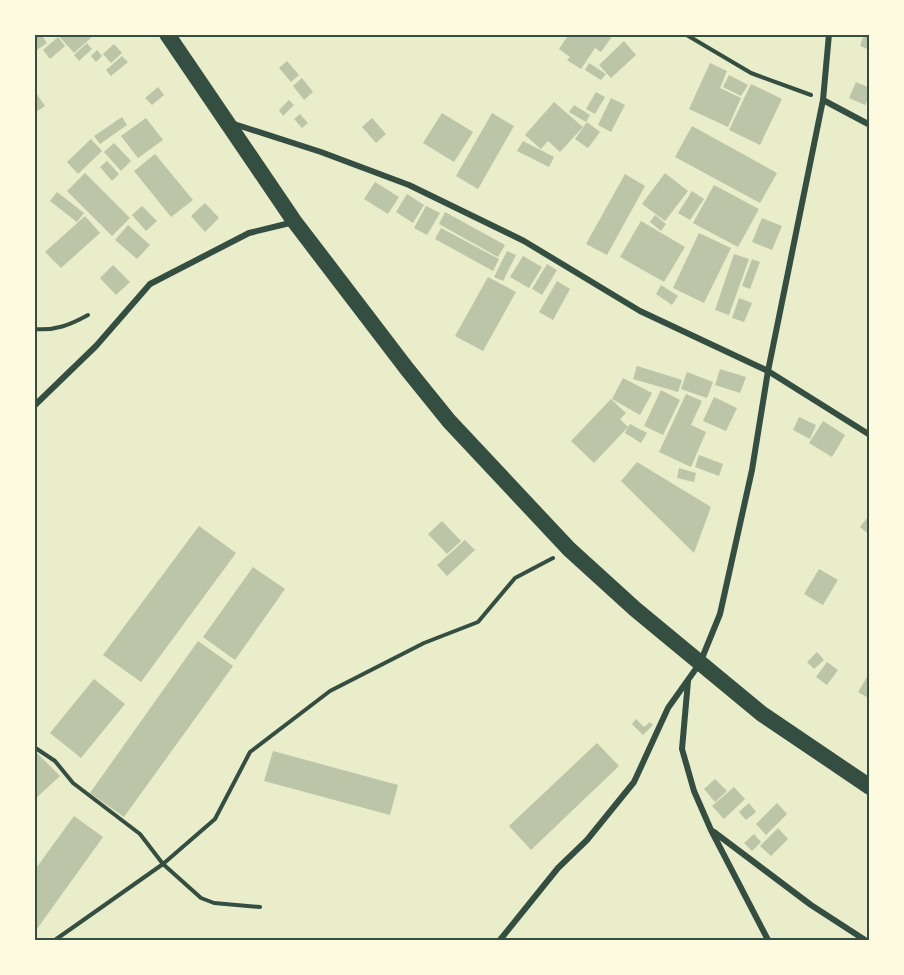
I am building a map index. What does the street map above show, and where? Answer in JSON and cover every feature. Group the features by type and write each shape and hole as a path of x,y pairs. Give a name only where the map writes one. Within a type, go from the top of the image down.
{"highway":[{"path":"167,34 294,221 449,421 569,549 635,609 762,714 870,787"}],"street":[{"path":"500,940 558,868 587,840 634,782 668,708 700,663 720,614 752,470 768,371 823,100 829,34"},
{"path":"823,100 870,125"},
{"path":"225,121 321,152 409,185 524,241 640,310 768,371 870,435"},
{"path":"34,406 96,346 150,284 249,233 294,221"},
{"path":"688,680 682,749 694,791 711,830 768,940"},
{"path":"711,830 811,905 864,940"}],"path":[{"path":"685,34 751,73 823,100"},
{"path":"34,329 50,330 71,324 88,315"},
{"path":"55,940 163,864 215,819 250,752 330,691 424,643 478,622 515,578 569,549"},
{"path":"34,747 55,761 73,783 140,834 163,864 201,898 214,903 260,907"}],"building":[{"path":"34,34 41,34 47,43 34,52"},
{"path":"92,34 93,36 74,53 58,35"},
{"path":"569,34 607,34 611,38 601,52 595,48 581,69 567,60 570,57 559,49"},
{"path":"864,34 870,34 870,50 860,46"},
{"path":"58,37 65,46 50,59 43,50"},
{"path":"624,41 636,55 611,78 599,65"},
{"path":"87,43 92,49 79,61 74,55"},
{"path":"114,44 122,53 111,63 103,54"},
{"path":"97,50 102,56 96,62 91,56"},
{"path":"122,56 128,62 111,76 106,70"},
{"path":"287,61 299,75 291,82 279,68"},
{"path":"589,63 606,74 601,80 585,70"},
{"path":"710,63 727,71 720,88 741,98 728,127 689,109"},
{"path":"729,75 748,85 741,96 723,87"},
{"path":"302,78 313,92 304,100 293,86"},
{"path":"856,82 870,88 870,95 865,105 849,98"},
{"path":"751,84 782,99 760,145 729,130"},
{"path":"158,87 164,95 152,105 145,98"},
{"path":"34,90 45,106 34,113"},
{"path":"596,92 605,97 595,114 586,109"},
{"path":"611,98 625,105 611,132 598,125"},
{"path":"289,100 294,105 283,116 279,110"},
{"path":"554,102 583,127 560,152 548,141 541,149 525,135"},
{"path":"574,105 590,115 586,122 569,112"},
{"path":"442,113 473,132 454,162 423,143"},
{"path":"492,113 514,126 478,189 456,176"},
{"path":"300,114 308,123 302,128 294,119"},
{"path":"122,117 127,125 100,144 94,136"},
{"path":"146,118 163,140 138,158 121,136"},
{"path":"372,118 386,134 376,143 362,127"},
{"path":"587,122 600,132 588,148 575,139"},
{"path":"692,126 777,173 760,203 675,157"},
{"path":"91,139 102,151 78,174 67,162"},
{"path":"523,141 554,157 549,167 517,151"},
{"path":"114,143 131,161 121,171 104,152"},
{"path":"155,154 193,200 171,217 134,171"},
{"path":"107,161 119,174 112,181 100,167"},
{"path":"85,173 130,218 112,236 67,191"},
{"path":"665,173 688,191 665,221 642,204"},
{"path":"625,174 645,186 607,255 586,244"},
{"path":"375,182 399,197 388,214 364,199"},
{"path":"714,185 759,209 738,247 693,223"},
{"path":"692,191 704,199 690,220 678,213"},
{"path":"57,192 84,213 77,222 50,201"},
{"path":"407,194 424,205 413,223 396,212"},
{"path":"205,203 219,218 205,232 191,216"},
{"path":"142,206 157,221 146,231 132,215"},
{"path":"426,206 440,213 427,235 414,228"},
{"path":"445,212 505,245 498,257 439,224"},
{"path":"655,215 666,224 661,231 650,222"},
{"path":"85,216 100,233 61,268 45,252"},
{"path":"762,218 782,226 772,250 752,242"},
{"path":"641,221 685,247 664,282 620,257"},
{"path":"128,225 150,245 137,259 115,240"},
{"path":"441,228 499,259 493,271 435,239"},
{"path":"699,233 731,248 704,303 673,288"},
{"path":"507,251 516,255 503,281 494,277"},
{"path":"734,254 749,259 729,315 715,310"},
{"path":"523,256 542,267 529,288 510,277"},
{"path":"752,259 760,262 750,289 742,286"},
{"path":"547,264 557,270 542,295 532,289"},
{"path":"113,265 130,282 116,295 100,278"},
{"path":"488,277 516,292 483,351 455,336"},
{"path":"557,281 570,289 553,320 539,312"},
{"path":"661,285 678,296 672,305 656,294"},
{"path":"739,298 752,303 744,322 732,318"},
{"path":"637,366 682,380 678,392 633,379"},
{"path":"720,369 746,377 740,393 715,385"},
{"path":"687,372 713,382 707,398 681,389"},
{"path":"623,378 652,393 640,415 612,399"},
{"path":"661,390 680,400 663,435 644,426"},
{"path":"686,394 702,401 691,425 706,432 691,467 659,452"},
{"path":"714,397 737,408 726,431 703,421"},
{"path":"611,399 626,413 620,419 628,427 594,463 571,441"},
{"path":"799,417 816,425 810,439 793,430"},
{"path":"823,421 845,435 832,457 809,443"},
{"path":"630,424 647,433 641,443 625,433"},
{"path":"699,455 723,464 719,476 695,467"},
{"path":"637,462 711,507 694,553 621,481"},
{"path":"679,468 696,473 694,482 677,478"},
{"path":"870,514 870,535 860,527"},
{"path":"442,521 461,541 447,554 428,534"},
{"path":"199,526 236,553 141,682 103,655"},
{"path":"465,540 475,550 447,576 437,565"},
{"path":"253,567 285,589 235,660 203,637"},
{"path":"819,569 838,580 823,605 804,594"},
{"path":"198,641 233,666 124,817 90,793"},
{"path":"817,652 824,660 814,669 807,662"},
{"path":"827,662 838,670 827,685 816,677"},
{"path":"870,672 870,699 858,692"},
{"path":"94,679 125,704 81,758 50,733"},
{"path":"636,719 644,727 650,722 653,725 643,735 632,724"},
{"path":"597,743 619,766 531,850 509,826"},
{"path":"273,751 398,785 390,815 264,781"},
{"path":"37,753 60,776 34,800 34,756"},
{"path":"715,779 727,791 715,802 704,789"},
{"path":"734,787 745,799 724,819 712,806"},
{"path":"749,803 756,812 746,820 739,812"},
{"path":"777,803 787,814 766,835 756,824"},
{"path":"74,816 103,837 34,933 34,871"},
{"path":"778,828 788,839 771,856 760,846"},
{"path":"754,834 761,842 752,851 744,843"}]}
